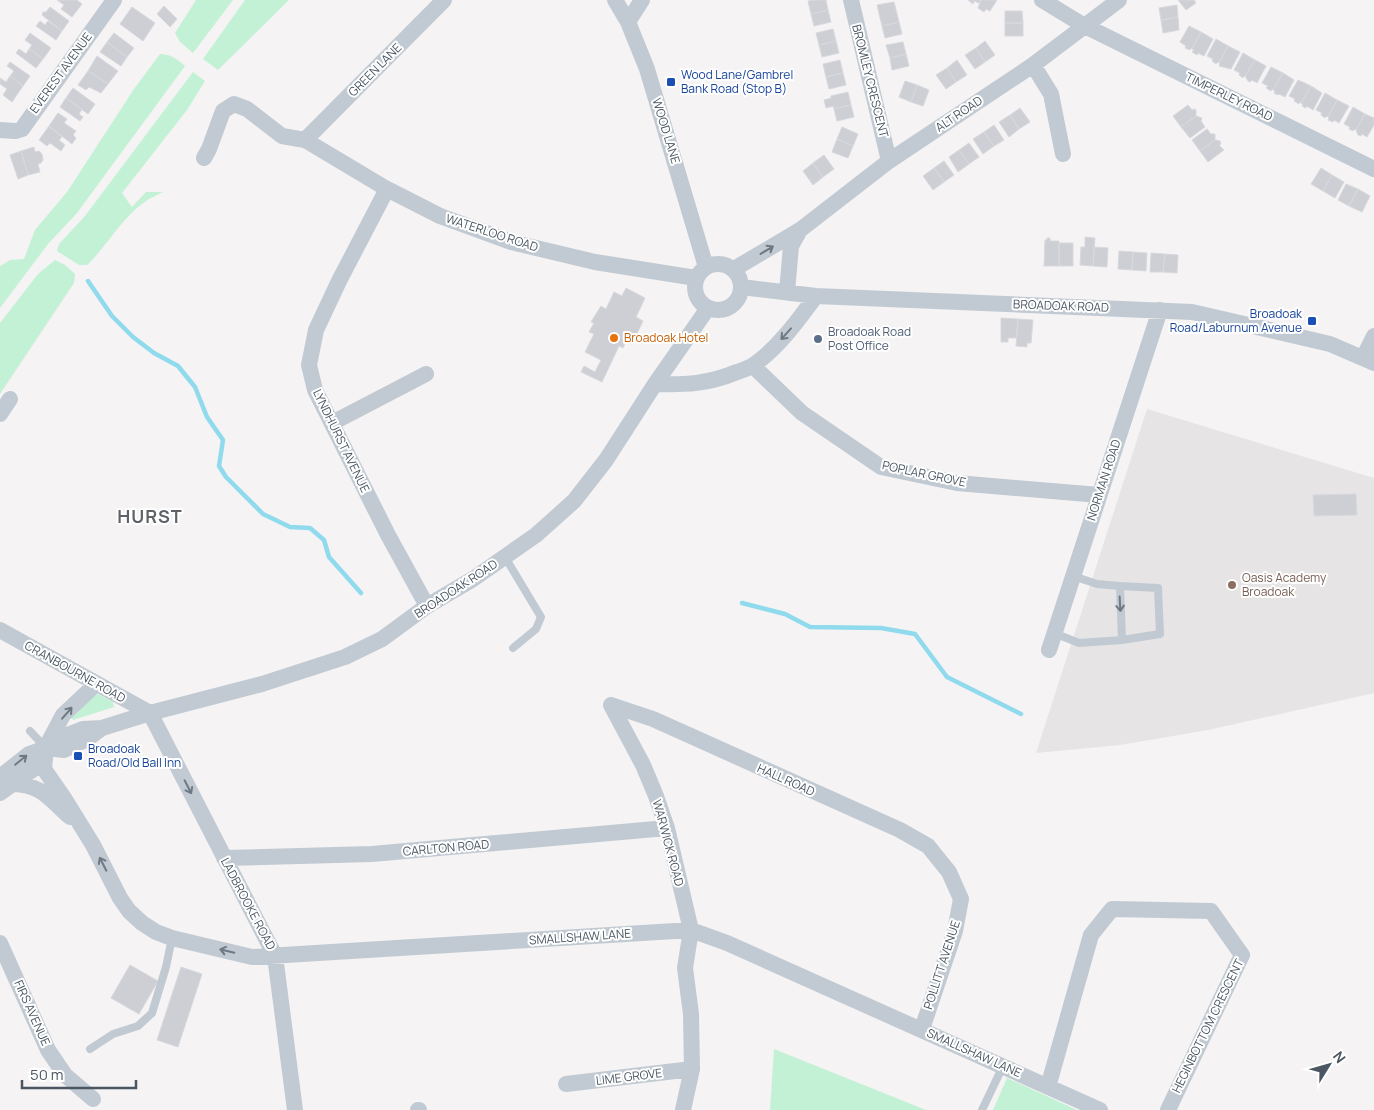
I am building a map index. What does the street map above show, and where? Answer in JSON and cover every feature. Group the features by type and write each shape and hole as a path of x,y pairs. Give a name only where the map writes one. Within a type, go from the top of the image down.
{"street":[{"name":"EVEREST AVENUE","path":"0,130 14,131 22,128 114,0"},
{"name":"GREEN LANE","path":"305,140 444,0"},
{"name":"WOOD LANE","path":"614,0 628,22 647,69 701,272"},
{"path":"628,22 642,0"},
{"name":"BROMLEY CRESCENT","path":"851,0 889,161"},
{"path":"1042,0 1083,26"},
{"name":"ALT ROAD","path":"734,269 800,230 889,161 1033,65 1119,0"},
{"name":"TIMPERLEY ROAD","path":"1083,26 1374,169"},
{"path":"1033,65 1051,94 1063,154"},
{"name":"WATERLOO ROAD","path":"204,158 223,111 234,104 247,109 282,136 305,140 387,190 440,216 511,242 595,262 701,272"},
{"name":"LYNDHURST AVENUE","path":"387,190 339,281 316,330 309,365 315,390 388,535 427,606"},
{"name":"ALT ROAD","path":"787,292 790,246 800,230"},
{"path":"721,264 734,269 738,274 742,287 736,301 730,306 716,310 702,304 696,292 701,272 721,264"},
{"name":"BROADOAK ROAD","path":"742,287 816,296 1192,312 1330,344 1368,360"},
{"path":"655,384 703,384 753,366 780,342 816,296"},
{"name":"BROADOAK ROAD","path":"5,782 29,754 46,748 60,738 83,729 102,728 150,713 262,684 345,656 382,639 427,606 473,579 536,535 574,501 606,460 655,384 708,308"},
{"name":"NORMAN ROAD","path":"1048,650 1160,310"},
{"path":"1368,360 1374,336"},
{"name":"POPLAR GROVE","path":"753,366 802,413 880,467 957,483 1099,495"},
{"path":"332,423 426,374"},
{"path":"0,414 10,400"},
{"name":"CRANBOURNE ROAD","path":"0,630 150,713"},
{"path":"46,748 63,715 96,684"},
{"name":"WARWICK ROAD","path":"611,704 643,765 667,828 691,930"},
{"name":"HALL ROAD","path":"611,704 653,719 900,830 928,846 949,872"},
{"name":"LADBROOKE ROAD","path":"150,713 275,956 295,1110"},
{"name":"SMALLSHAW LANE","path":"46,748 44,769 83,828 129,911 156,932 172,938 252,957 691,930 727,943 1100,1110"},
{"name":"SMALLSHAW LANE","path":"5,782 28,785 41,790 83,828"},
{"name":"CARLTON ROAD","path":"224,858 372,854 667,828"},
{"name":"POLLITT AVENUE","path":"922,1029 955,931 961,899 949,872"},
{"name":"HEGINBOTTOM CRESCENT","path":"1048,1087 1091,935 1112,909 1211,912 1242,955 1168,1110"},
{"path":"683,1110 692,1069 691,1014 685,968 691,930"},
{"name":"FIRS AVENUE","path":"0,943 48,1050 65,1076 93,1099"},
{"name":"LIME GROVE","path":"566,1084 692,1069"}],"lane":[{"path":"505,557 541,616 536,629 513,648"},
{"path":"1054,633 1079,642 1122,640 1160,634 1158,588 1097,584 1072,576"},
{"path":"1120,586 1122,640"},
{"path":"30,731 46,748"},
{"path":"90,1049 113,1034 138,1026 152,1013 166,967 172,938"},
{"path":"982,1110 1003,1066"}],"shaded area":[{"name":"Oasis Academy Broadoak","path":"1147,409 1374,478 1374,693 1208,730 1120,745 1036,753"}],"green space":[{"path":"196,0 233,0 193,53 180,42 175,33"},
{"path":"245,0 289,0 218,70 203,59"},
{"path":"160,54 174,57 185,66 77,213 48,244 0,308 0,266 10,260 24,259 35,230 67,192 134,89"},
{"path":"193,72 205,81 187,110 122,193 132,207 146,192 163,192 137,208 87,265 79,265 57,251 59,244 85,216"},
{"path":"55,260 65,265 75,274 74,283 0,394 0,323 38,274"},
{"path":"99,694 113,702 114,707 73,720 71,717 94,696"},
{"path":"774,1049 926,1110 770,1110"},
{"path":"1007,1078 1077,1110 993,1110"}],"building":[{"path":"57,0 77,0 82,4 72,17 61,9 64,5"},
{"path":"826,0 828,10 811,14 808,1"},
{"path":"968,0 981,0 979,3 974,1 973,4"},
{"path":"981,0 997,0 990,11 986,9 984,12 978,8"},
{"path":"1178,0 1194,0 1196,3 1186,10"},
{"path":"894,2 899,22 882,26 877,5"},
{"path":"1177,5 1178,17 1161,20 1159,8"},
{"path":"164,6 177,19 170,27 157,14"},
{"path":"50,7 69,21 62,31 42,15"},
{"path":"132,7 155,23 143,41 120,24"},
{"path":"828,10 831,22 814,26 811,14"},
{"path":"1005,11 1022,11 1023,23 1005,23"},
{"path":"1178,17 1179,30 1163,33 1161,20"},
{"path":"40,21 45,25 48,21 62,31 56,40 36,26"},
{"path":"899,22 902,34 885,38 882,26"},
{"path":"1005,23 1023,23 1023,36 1005,36"},
{"path":"1189,26 1201,32 1190,50 1185,48 1186,46 1180,42"},
{"path":"833,29 836,41 819,45 816,33"},
{"path":"1201,32 1213,39 1204,56 1192,52"},
{"path":"30,33 51,48 43,59 29,49 32,45 25,40"},
{"path":"114,33 134,48 127,57 107,42"},
{"path":"1216,39 1228,46 1219,63 1216,64 1212,61 1213,59 1207,56"},
{"path":"836,41 839,53 822,57 819,45"},
{"path":"985,41 995,55 985,62 976,48"},
{"path":"107,42 127,57 121,66 100,52"},
{"path":"903,42 906,54 890,58 886,45"},
{"path":"1228,46 1240,52 1231,69 1219,66"},
{"path":"976,48 985,62 975,69 965,55"},
{"path":"19,49 26,54 29,49 43,59 36,68 16,53"},
{"path":"1243,53 1255,60 1243,78 1239,75 1240,73 1234,70"},
{"path":"906,54 909,66 892,70 890,58"},
{"path":"97,56 118,71 108,84 88,71"},
{"path":"840,60 843,73 826,77 823,64"},
{"path":"957,60 967,75 956,82 947,68"},
{"path":"1255,60 1266,66 1257,83 1252,80 1248,81 1245,76"},
{"path":"10,62 30,76 23,86 10,76 14,71 7,66"},
{"path":"1271,67 1283,73 1271,91 1266,88 1268,86 1262,83"},
{"path":"947,68 956,82 946,89 936,75"},
{"path":"88,71 108,84 101,93 89,87 86,90 78,85"},
{"path":"843,73 846,85 829,89 826,77"},
{"path":"1283,73 1294,80 1285,97 1274,93 1275,91 1273,90"},
{"path":"10,76 23,86 12,102 3,95 7,89 0,84 0,78 6,82"},
{"path":"1298,80 1311,86 1299,104 1289,96"},
{"path":"905,81 917,85 911,102 899,97"},
{"path":"917,85 929,90 923,106 911,102"},
{"path":"1311,86 1322,93 1313,110 1307,106 1306,108 1302,106 1303,104 1301,103"},
{"path":"73,88 95,104 88,114 66,98"},
{"path":"848,92 851,105 834,109 833,106 826,108 824,100 831,98 831,96"},
{"path":"1325,93 1337,100 1328,117 1325,118 1321,115 1322,113 1316,110"},
{"path":"66,98 82,109 79,114 83,117 80,121 60,107"},
{"path":"1337,100 1349,106 1339,123 1334,120 1333,122 1328,120"},
{"path":"851,105 854,117 837,121 834,109"},
{"path":"1188,105 1192,110 1196,110 1196,116 1181,127 1173,116"},
{"path":"1353,107 1365,114 1356,130 1353,131 1344,124"},
{"path":"1020,108 1030,122 1019,129 1010,115"},
{"path":"58,113 67,119 64,123 76,131 73,135 76,138 72,144 49,126"},
{"path":"1365,114 1374,118 1374,125 1367,137 1362,134 1361,136 1358,135 1356,130"},
{"path":"1010,115 1019,129 1009,137 999,122"},
{"path":"1196,116 1202,118 1201,121 1205,127 1190,138 1181,127"},
{"path":"994,125 1004,140 994,146 984,132"},
{"path":"49,126 62,137 59,140 65,145 61,151 50,143 47,146 39,140"},
{"path":"842,127 858,134 853,146 837,139"},
{"path":"1207,129 1211,134 1215,134 1215,140 1200,151 1192,140"},
{"path":"984,132 994,146 983,154 973,139"},
{"path":"837,139 853,146 848,158 832,152"},
{"path":"1215,140 1220,141 1221,144 1219,145 1224,150 1208,162 1200,151"},
{"path":"969,143 979,157 969,164 959,150"},
{"path":"34,147 35,152 39,151 42,154 43,160 38,164 40,172 28,175 21,151"},
{"path":"959,150 969,164 958,172 949,157"},
{"path":"21,151 28,175 18,179 10,155"},
{"path":"824,155 834,169 823,177 813,163"},
{"path":"944,161 954,175 944,182 934,168"},
{"path":"813,163 823,177 813,185 803,171"},
{"path":"934,168 944,182 933,190 923,176"},
{"path":"1321,168 1332,175 1323,191 1311,184"},
{"path":"1332,175 1344,182 1335,198 1323,191"},
{"path":"1346,184 1358,189 1349,206 1338,200"},
{"path":"1358,189 1370,196 1362,212 1349,206"},
{"path":"1085,237 1095,238 1093,266 1080,265 1081,247 1085,247"},
{"path":"1050,238 1050,241 1059,241 1059,266 1044,266 1045,240"},
{"path":"1059,243 1073,243 1073,266 1059,266"},
{"path":"1094,247 1108,248 1107,267 1093,266"},
{"path":"1119,251 1133,252 1132,270 1118,269"},
{"path":"1133,252 1147,253 1146,271 1132,270"},
{"path":"1151,253 1165,254 1163,272 1150,272"},
{"path":"1165,254 1178,255 1177,273 1163,272"},
{"name":"Broadoak Hotel","path":"626,288 645,298 636,317 643,321 632,344 626,341 623,348 619,346 602,382 581,372 584,366 595,372 601,360 585,352 594,334 589,332 594,323 591,322 601,306 606,309 614,292 622,296"},
{"path":"1001,318 1018,319 1016,338 1008,338 1008,342 1001,342"},
{"path":"1018,319 1033,320 1031,343 1027,343 1027,347 1016,346"},
{"path":"1356,494 1357,515 1314,516 1313,495"},
{"path":"130,965 158,981 139,1014 111,998"},
{"path":"181,967 202,974 178,1047 157,1040"}],"waterway":[{"path":"88,281 112,316 133,337 154,353 178,366 195,387 207,417 223,440 219,466 226,477 263,514 290,527 310,528 324,540 329,557 361,593"},
{"path":"742,603 785,614 810,627 881,628 915,634 947,677 1021,714"}],"place":[{"name":"Wood Lane/Gambrel Bank Road (Stop B)","path":"671,82"},
{"name":"Broadoak Road/Laburnum Avenue","path":"1312,321"},
{"name":"Broadoak Hotel","path":"614,338"},
{"name":"Broadoak Road Post Office","path":"818,339"},
{"name":"Oasis Academy Broadoak","path":"1232,585"},
{"name":"Broadoak Road/Old Ball Inn","path":"78,756"}],"district":[{"name":"HURST","path":"150,517"}]}
